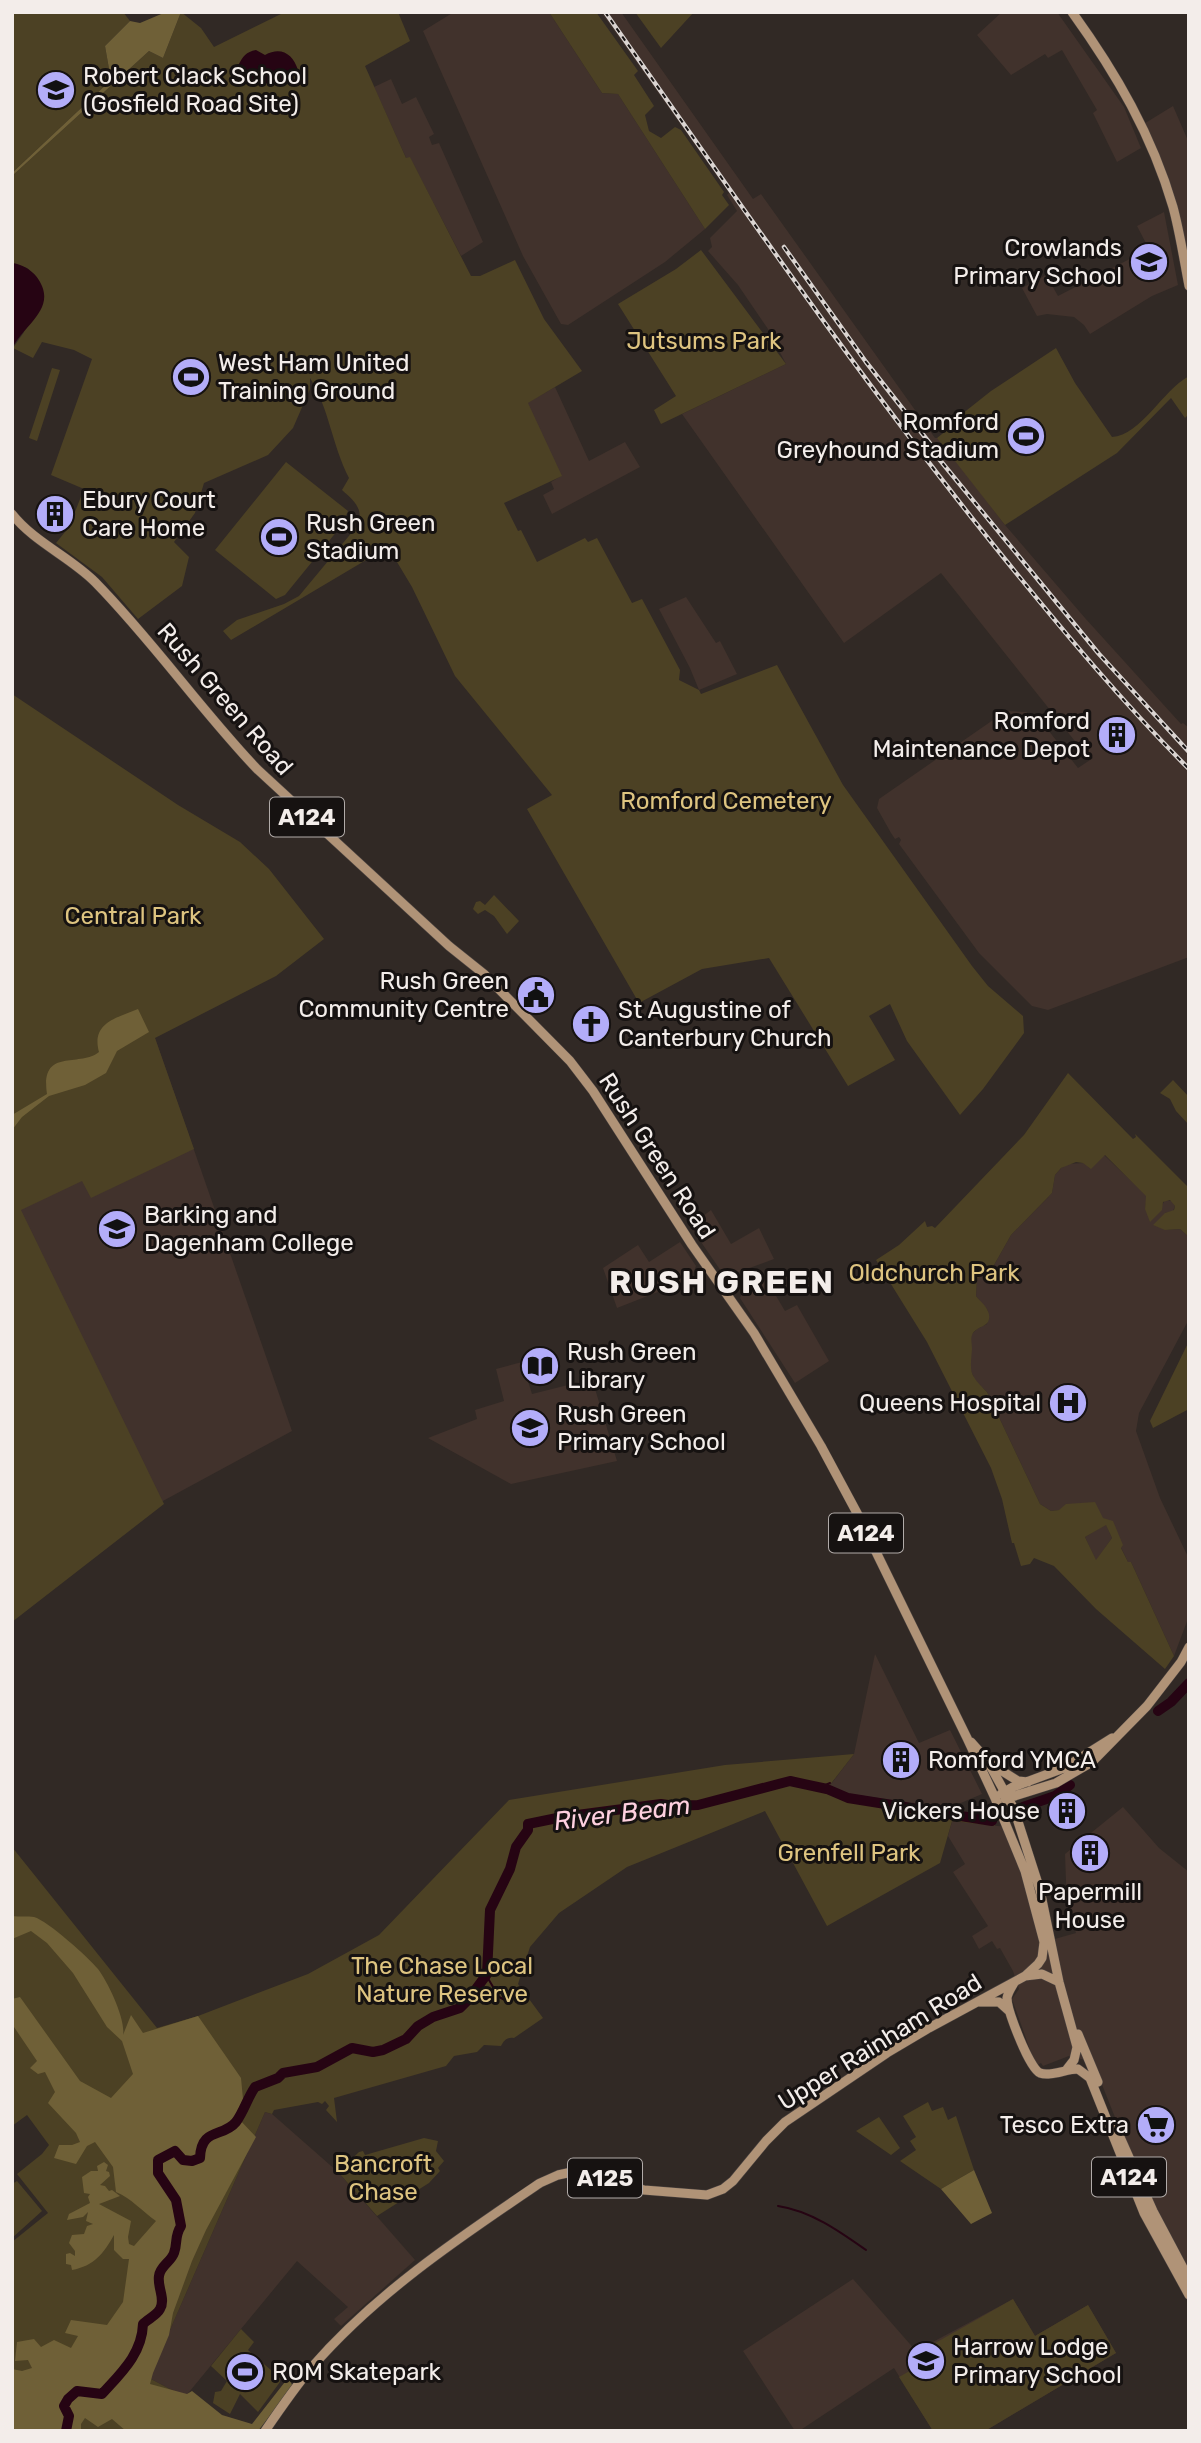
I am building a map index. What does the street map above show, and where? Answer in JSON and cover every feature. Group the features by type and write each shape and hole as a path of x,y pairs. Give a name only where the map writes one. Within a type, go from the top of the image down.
{"main road":[{"path":"1072,12 1116,77 1142,125 1172,205 1189,286"},
{"name":"Rush Green Road","path":"12,514 101,589 135,625 235,746 272,784 449,946 484,974 570,1061 593,1091 792,1394 857,1513 996,1800"},
{"path":"1007,1795 1021,1795 1056,1783 1082,1770 1105,1751 1117,1735 1147,1706 1181,1662 1189,1647"},
{"path":"996,1800 1064,1768 1117,1735"},
{"name":"Rush Green Road","path":"967,1738 987,1760 1014,1809 1040,1889 1066,2007"},
{"name":"Rush Green Road","path":"987,1760 1018,1781 1030,1782"},
{"path":"1064,1768 1082,1770"},
{"path":"1014,1809 1021,1795"},
{"name":"A125","path":"996,1800 1025,1871 1044,1942 1040,1962 1015,1982"},
{"path":"1025,1976 1042,1974 1059,1982"},
{"path":"1015,1982 1007,1999 1009,2011 1034,2069 1041,2073 1049,2074 1067,2069 1074,2060 1077,2050 1066,2007"},
{"name":"Upper Rainham Road","path":"265,2431 312,2367 358,2321 426,2263 540,2183 572,2172 592,2174 644,2190 699,2195 723,2189 785,2122 887,2053 987,1995 1015,1982"},
{"path":"979,2002 999,2002 1009,2011"},
{"name":"A124","path":"1066,2007 1137,2177 1189,2279"},
{"name":"A124","path":"1067,2069 1078,2069 1090,2078 1144,2213 1189,2295"}],"shaded area":[{"path":"166,12 181,12 163,58 149,51 12,176 12,173 111,80 105,46 130,21 140,23"},
{"path":"454,12 549,12 602,93 618,94 705,229 665,262 568,325 561,324 523,256 423,31"},
{"path":"601,12 621,12 753,199 761,194 935,438 939,438 1005,525 1085,618 1181,724 1189,728 1189,957 1048,1010 1032,1006 979,953 899,844 899,837 895,839 891,833 877,808 879,799 1006,711 1026,712 1041,721 1078,768 1093,758 1074,740 941,573 844,643 682,414 786,364 768,329 738,285 708,251 712,247 710,238 737,211 727,195 729,193"},
{"path":"1002,12 1057,12 1124,107 1141,148 1117,162 1093,113 1097,110 1062,50 1048,58 1045,54 1011,75 977,35"},
{"path":"256,50 265,55 276,51 286,53 298,70 293,76 264,84 241,74 238,66 247,53"},
{"path":"391,79 402,104 416,97 434,134 429,137 432,145 439,143 483,242 461,256 410,158 406,158 374,87"},
{"path":"1173,106 1189,143 1189,263 1142,125"},
{"name":"Crowlands Primary School","path":"1164,212 1178,285 1152,296 1090,334 1074,317 1047,314 1037,316 1022,288 1046,275 1058,296 1149,249 1137,226"},
{"path":"12,263 25,267 36,276 43,287 44,298 37,316 12,349"},
{"path":"555,387 589,461 625,442 640,467 552,514 543,495 554,489 551,482 561,476 527,403"},
{"path":"686,597 716,643 720,641 737,674 699,690 659,609"},
{"path":"138,1009 149,1032 117,1051 106,1073 85,1085 49,1096 22,1117 12,1130 12,1115 47,1094 46,1079 55,1064 99,1052 97,1042 102,1028 114,1019"},
{"name":"Barking and Dagenham College","path":"155,1038 292,1431 137,1515 12,1308 12,1116"},
{"name":"Queens Hospital","path":"1104,1155 1147,1196 1145,1209 1161,1207 1165,1200 1172,1201 1175,1206 1173,1211 1165,1213 1165,1230 1180,1229 1189,1237 1189,1319 1139,1413 1136,1431 1160,1498 1189,1559 1189,1616 1174,1656 1131,1562 1128,1562 1108,1521 1059,1510 1051,1511 1040,1504 987,1392 975,1381 970,1368 971,1335 987,1324 988,1311 976,1296 977,1279 994,1265 1011,1235 1052,1193 1055,1175 1061,1168"},
{"path":"711,1210 731,1244 759,1228 774,1259 733,1274 721,1271 690,1226"},
{"path":"680,1242 696,1266 691,1279 617,1308 603,1268 638,1245 649,1262"},
{"path":"766,1279 785,1311 797,1305 829,1361 795,1383 740,1298 744,1288"},
{"name":"Rush Green Primary School","path":"522,1362 532,1394 592,1379 617,1461 511,1484 428,1438 477,1419 475,1410 504,1401 496,1369"},
{"path":"1106,1524 1112,1538 1096,1561 1085,1537"},
{"path":"875,1654 919,1743 950,1730 982,1794 949,1808 851,1794 828,1788 854,1754"},
{"path":"1123,1807 1159,1848 1189,1872 1189,2272 1162,2223 1124,2140 1093,2062 1069,2056 1043,2066 1034,2061 1012,1999 1019,1989 1013,1971 1000,1948 997,1949 992,1941 979,1949 972,1936 988,1926 953,1872 965,1864 948,1836 952,1821 1007,1827 1044,1942 1076,1933 1067,1908 1065,1854"},
{"path":"12,1916 34,1917 49,1925 93,1964 102,1975 115,2001 122,2020 123,2035 131,2015 143,2033 198,2016 241,2078 243,2099 237,2112 239,2119 256,2137 192,2261 173,2313 169,2335 150,2384 187,2394 192,2391 222,2415 252,2424 288,2378 293,2386 258,2431 126,2431 112,2419 98,2427 85,2418 81,2431 12,2431 12,2369 22,2371 32,2368 28,2360 15,2361 17,2342 34,2339 41,2347 54,2340 71,2348 78,2336 65,2333 71,2320 107,2325 123,2302 129,2259 123,2259 114,2250 114,2235 92,2262 72,2270 71,2265 66,2264 66,2254 75,2256 69,2243 72,2235 84,2234 87,2226 93,2224 86,2221 88,2212 83,2217 67,2220 69,2214 90,2203 90,2194 84,2193 82,2177 91,2171 98,2171 97,2166 104,2162 108,2165 106,2171 110,2176 100,2185 120,2196 99,2204 131,2221 129,2244 134,2246 156,2221 116,2192 113,2167 95,2142 87,2146 76,2164 54,2158 59,2145 80,2142 76,2133 48,2103 55,2092 45,2072 38,2074 30,2068 37,2061 12,2024 12,1999 20,1997 80,2081 111,2098 133,2074 122,2041 107,2027 73,1973 47,1943 31,1931 12,1939"},
{"path":"265,2112 272,2114 338,2172 415,2260 341,2326 334,2319 348,2307 297,2261 185,2397 149,2378"},
{"path":"974,2170 992,2213 971,2224 941,2189"},
{"name":"Harrow Lodge Primary School","path":"853,2279 916,2351 1013,2299 1035,2336 1088,2305 1116,2353 985,2431 933,2431 894,2368 799,2431 795,2431 743,2351"}],"green space":[{"name":"Robert Clack School (Gosfield Road Site)","path":"12,12 123,12 130,21 105,46 111,80 12,173"},
{"name":"Romford Cemetery","path":"181,12 201,28 214,47 285,12 398,12 410,41 365,66 406,158 410,157 471,276 480,276 515,260 544,319 582,371 528,403 562,476 504,503 518,531 521,530 537,562 585,538 588,542 597,538 632,603 642,599 680,670 679,680 699,690 701,694 777,665 843,785 972,966 988,986 1023,1016 1024,1033 983,1089 960,1115 907,1041 890,1004 869,1016 895,1060 848,1086 769,958 702,969 639,1003 527,809 552,795 455,676 412,587 388,547 231,640 223,631 237,620 299,596 358,525 358,509 342,490 349,478 322,402 310,378 310,389 293,428 268,455 204,483 195,513 174,542 189,557 182,586 138,619 102,577 56,543 69,527 84,489 51,475 92,359 74,350 42,342 33,358 13,348 24,332 35,275 27,268 12,263 12,176 149,51 163,58"},
{"path":"549,12 596,12 638,71 634,75 654,106 645,115 649,131 661,138 675,127 681,130 724,192 722,195 729,205 705,229 618,94 602,93"},
{"path":"635,12 694,12 661,48"},
{"name":"Jutsums Park","path":"701,250 786,364 661,424 654,410 676,396 618,304 676,269"},
{"name":"Romford Greyhound Stadium","path":"1056,348 1075,383 1112,437 1132,429 1189,376 1189,414 1185,418 1171,398 1117,453 1005,525 937,438 991,391"},
{"path":"52,368 60,370 37,441 29,438"},
{"name":"Rush Green Stadium","path":"286,462 348,511 342,525 285,595 276,599 215,550"},
{"name":"Central Park","path":"12,694 178,805 240,842 269,869 324,939 276,976 155,1038 194,1149 91,1198 82,1181 21,1210 164,1504 12,1622"},
{"path":"494,895 519,921 507,934 494,916 485,910 478,914 473,909 476,902 480,901 485,905"},
{"name":"Oldchurch Park","path":"1068,1073 1133,1139 1135,1134 1189,1188 1189,1237 1180,1229 1165,1230 1153,1225 1165,1213 1174,1210 1175,1206 1170,1200 1163,1202 1162,1210 1150,1222 1145,1209 1146,1196 1105,1155 1091,1169 1076,1162 1061,1168 1055,1175 1052,1193 1011,1235 994,1265 977,1279 976,1296 987,1309 989,1319 987,1324 973,1333 971,1339 972,1373 987,1392 1040,1504 1051,1511 1059,1510 1066,1504 1095,1502 1103,1518 1113,1521 1123,1545 1121,1548 1128,1562 1131,1562 1174,1656 1165,1669 1096,1609 1054,1566 1034,1558 1030,1564 1021,1566 991,1468 927,1342 876,1260 899,1245 925,1221 927,1227 935,1228 1024,1135","holes":["1106,1525 1112,1538 1096,1560 1085,1537"]},
{"path":"1173,1080 1189,1097 1189,1125 1176,1111 1170,1099 1160,1093"},
{"path":"1189,1341 1189,1409 1153,1428 1150,1421"},
{"name":"The Chase Local Nature Reserve","path":"854,1754 826,1790 837,1797 994,1822 995,1826 952,1821 940,1863 827,1926 765,1811 627,1867 559,1913 530,1947 518,1984 543,2018 514,2038 506,2039 501,2046 484,2045 477,2052 454,2056 446,2066 334,2098 337,2122 326,2110 329,2106 325,2101 322,2104 318,2102 274,2110 272,2114 265,2112 149,2378 185,2397 236,2431 12,2431 12,2242 48,2213 17,2174 49,2145 27,2115 12,2126 12,1847 157,2028 198,2016 308,1974 379,1935 509,1800 725,1765"},
{"path":"928,2102 932,2111 943,2107 948,2120 956,2116 974,2170 941,2189 900,2161 916,2150 910,2141 916,2137 903,2116"},
{"path":"879,2117 900,2148 891,2155 856,2131"},
{"name":"Bancroft Chase","path":"424,2138 438,2141 436,2151 444,2161 438,2168 440,2171 429,2183 377,2216 338,2172 359,2152 363,2151 365,2155"},
{"path":"17,2181 42,2211 12,2238 12,2184"},
{"path":"1013,2299 1035,2336 1088,2305 1116,2353 985,2431 933,2431 899,2377 913,2369 907,2359"},
{"name":"ROM Skatepark","path":"241,2329 254,2342 248,2350 280,2378 280,2382 258,2412 240,2394 230,2414 213,2403 215,2392 221,2391 227,2381 211,2366"}],"waterway":[{"path":"1158,1711 1189,1683"},
{"name":"River Beam","path":"66,2431 69,2416 64,2406 68,2399 77,2391 102,2394 135,2354 143,2324 157,2313 162,2305 160,2273 174,2253 181,2226 176,2200 158,2173 158,2160 175,2151 183,2160 200,2158 204,2142 208,2137 236,2122 255,2087 278,2078 283,2073 317,2067 352,2048 373,2052 383,2050 406,2039 418,2026 433,2017 460,2008 487,1974 490,1910 510,1869 516,1847 528,1830 528,1824 661,1804 698,1805 790,1781 827,1789 848,1798 992,1821"},
{"name":"River Beam","path":"821,1787 830,1783"},
{"path":"1023,1807 1055,1796 1070,1785"},
{"path":"486,1975 499,1997 505,2000"},
{"path":"778,2206 813,2217 866,2250"}],"railway":[{"path":"605,12 800,288 951,492 1094,666 1189,769"},
{"path":"784,247 866,362 939,455"},
{"path":"930,448 1099,654 1189,752"}],"place":[{"name":"Robert Clack School (Gosfield Road Site)","path":"56,90"},
{"name":"Crowlands Primary School","path":"1149,262"},
{"name":"West Ham United Training Ground","path":"191,377"},
{"name":"Romford Greyhound Stadium","path":"1026,436"},
{"name":"Ebury Court Care Home","path":"55,514"},
{"name":"Rush Green Stadium","path":"279,537"},
{"name":"Romford Maintenance Depot","path":"1117,735"},
{"name":"Rush Green Community Centre","path":"536,995"},
{"name":"St Augustine of Canterbury Church","path":"591,1024"},
{"name":"Barking and Dagenham College","path":"117,1229"},
{"name":"Rush Green Library","path":"540,1366"},
{"name":"Queens Hospital","path":"1068,1403"},
{"name":"Rush Green Primary School","path":"530,1428"},
{"name":"Romford YMCA","path":"901,1760"},
{"name":"Vickers House","path":"1067,1811"},
{"name":"Papermill House","path":"1090,1853"},
{"name":"Tesco Extra","path":"1156,2125"},
{"name":"Harrow Lodge Primary School","path":"926,2361"},
{"name":"ROM Skatepark","path":"245,2372"}],"district":[{"name":"RUSH GREEN","path":"722,1282"}],"park label":[{"name":"Grenfell Park","path":"849,1853"}]}
